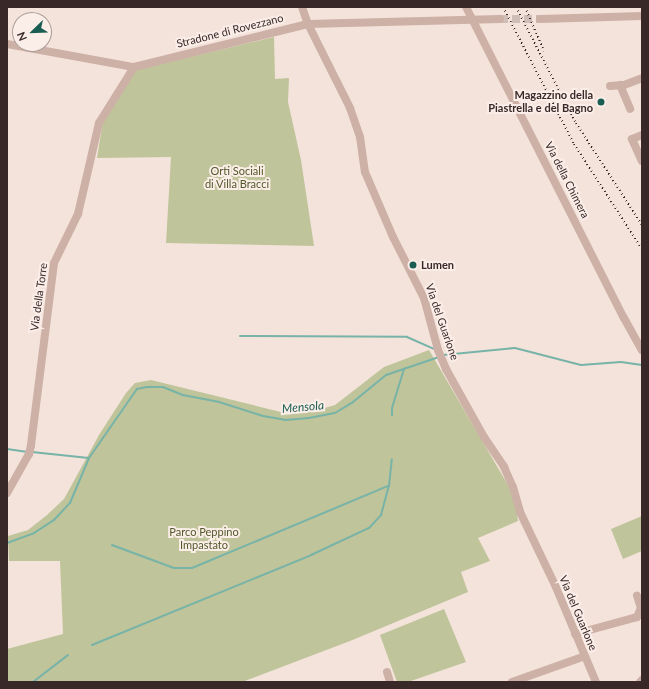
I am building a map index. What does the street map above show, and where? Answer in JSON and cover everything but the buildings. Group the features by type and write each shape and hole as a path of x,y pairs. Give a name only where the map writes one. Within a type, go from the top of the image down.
{"street":[{"name":"Via del Guarlone","path":"302,7 308,24 350,108 360,137 365,172 393,237 424,298 442,360 484,437 504,467 520,512 552,579 596,682"},
{"name":"Via della Chimera","path":"466,7 624,318 642,350"},
{"path":"540,19 642,16"},
{"name":"Stradone di Rovezzano","path":"134,67 308,24 500,19"},
{"path":"7,44 134,67"},
{"name":"Via della Torre","path":"7,493 29,454 31,445 54,263 78,214 99,123 103,114 134,67"},
{"path":"610,86 620,85 642,78"},
{"path":"620,85 630,109"},
{"path":"642,135 632,139 642,161"},
{"path":"575,634 637,617 641,608 637,596"},
{"path":"512,682 585,656"},
{"path":"386,672 390,682"}],"green space":[{"name":"Orti Sociali di Villa Bracci","path":"274,37 275,79 289,78 288,102 301,160 314,246 166,243 171,157 97,158 103,121 136,70"},
{"name":"Parco Peppino Impastato","path":"429,350 515,497 518,521 478,538 490,561 461,572 468,592 350,641 242,682 7,682 7,649 63,634 60,561 9,561 8,536 28,530 64,499 99,435 126,393 135,383 151,380 289,414 314,411 335,405 384,367"},
{"path":"642,516 642,551 623,559 611,529"},
{"path":"444,609 466,662 408,682 397,682 380,635"}],"waterway":[{"path":"240,336 407,337 434,349"},
{"name":"Mensola","path":"443,355 515,348 581,365 621,362 642,365"},
{"name":"Mensola","path":"7,543 34,533 54,520 70,503 89,458 137,389 147,387 163,387 183,395 219,402 263,416 285,420 309,418 335,413 353,402 386,375 439,357"},
{"path":"392,415 392,408 404,369"},
{"path":"7,449 28,452"},
{"path":"32,452 89,458"},
{"path":"92,645 311,555 369,528 381,515 389,486 392,459"},
{"path":"112,545 174,568 192,568 388,486"},
{"path":"33,682 68,655"}],"tunnel":[{"path":"500,19 540,19"}],"railway":[{"path":"503,7 574,144 642,249"},
{"path":"516,7 576,123 642,225"},
{"path":"525,7 544,51"}],"place":[{"name":"Magazzino della Piastrella e del Bagno","path":"601,102"},
{"name":"Lumen","path":"413,265"}]}
